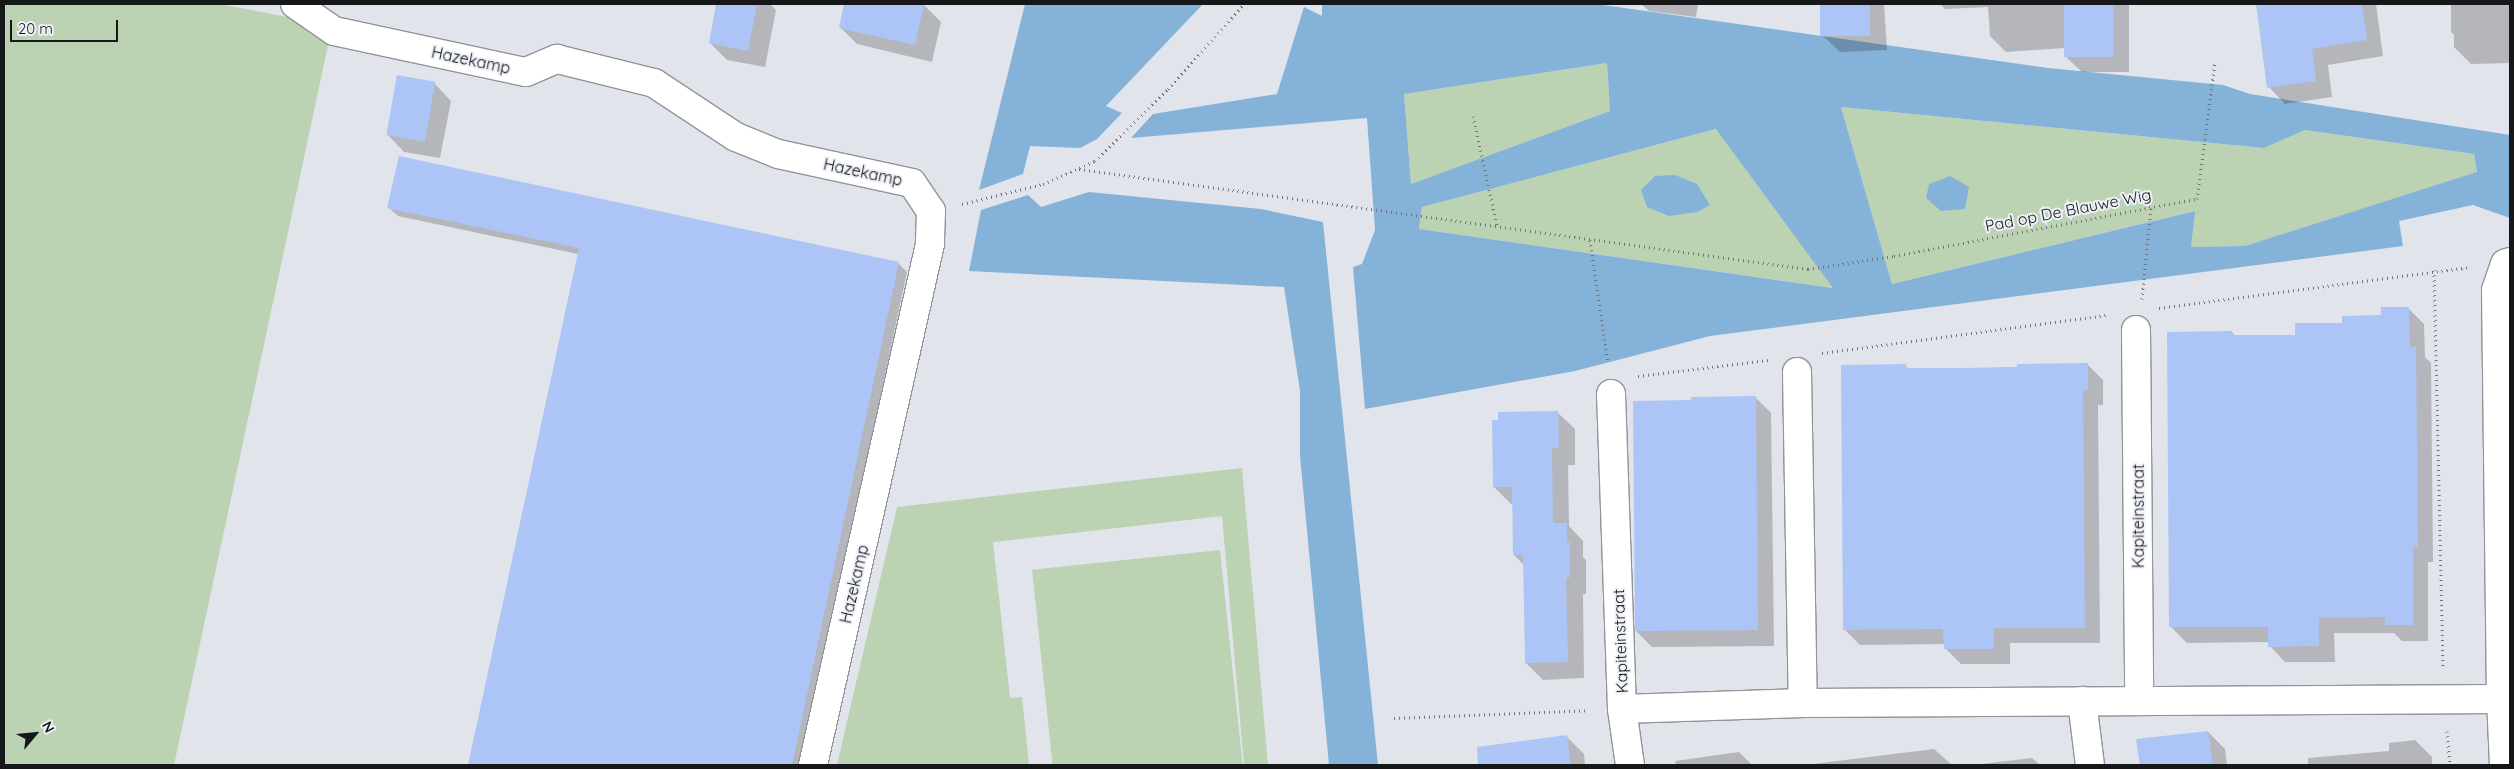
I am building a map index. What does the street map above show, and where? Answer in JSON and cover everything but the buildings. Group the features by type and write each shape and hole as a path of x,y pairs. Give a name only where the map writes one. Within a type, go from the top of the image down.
{"street":[{"name":"Hazekamp","path":"295,4 334,31 526,72 557,59 654,83 736,137 778,154 912,183 931,211 930,244 814,765"},
{"path":"2504,765 2500,699 2496,290 2508,263"},
{"name":"Kapiteinstraat","path":"2139,701 2143,320"},
{"path":"1795,362 1803,703"},
{"name":"Kapiteinstraat","path":"1616,380 1622,709 1803,703 2500,699"},
{"path":"2082,701 2090,765"},
{"path":"1622,709 1630,765"}],"path":[{"path":"931,211 1043,184 1095,161 1168,89 1244,4"},
{"name":"Pad op De Blauwe Wig","path":"1079,169 1808,269 1894,256 2197,199 2202,148 2216,62"},
{"path":"1472,116 1497,225"},
{"path":"2144,288 2151,208"},
{"path":"1590,240 1616,380 1795,362 2111,315"},
{"path":"2143,320 2434,270 2508,263"},
{"path":"2434,270 2444,700 2450,765"},
{"path":"1394,718 1622,709"}],"green space":[{"path":"4,4 220,4 287,17 314,33 330,36 174,765 4,765"},
{"path":"1607,63 1610,111 1411,184 1404,94"},
{"path":"1841,107 2264,148 2305,130 2474,154 2477,173 2245,246 2191,247 2194,211 1892,284"},
{"path":"1717,129 1834,288 1419,229 1422,207"},
{"path":"1242,468 1268,765 1244,765 1222,516 993,542 1010,698 1022,697 1029,765 837,765 897,507"},
{"path":"1220,550 1243,765 1053,765 1032,570"}],"water":[{"path":"1025,4 1203,4 1106,106 1122,113 1097,139 1080,148 1030,146 1023,174 979,190"},
{"path":"1322,4 1596,4 2048,68 2223,85 2250,94 2510,135 2510,218 2473,205 2399,221 2403,246 1710,336 1575,371 1365,409 1353,267 1362,264 1375,230 1367,118 1131,138 1153,114 1277,94 1304,7 1322,16","holes":["1607,63 1610,111 1411,184 1404,94","1841,107 2264,148 2305,130 2474,154 2477,172 2245,246 2191,247 2195,211 1892,284","1716,129 1833,288 1419,229 1422,207"]},
{"path":"1675,175 1697,184 1710,205 1697,212 1669,216 1647,207 1641,190 1655,176"},
{"path":"1950,176 1969,187 1965,209 1941,211 1926,198 1929,184"},
{"path":"1089,192 1261,209 1323,222 1378,765 1329,765 1300,456 1300,391 1284,287 969,271 981,210 1028,195 1041,207"}]}
